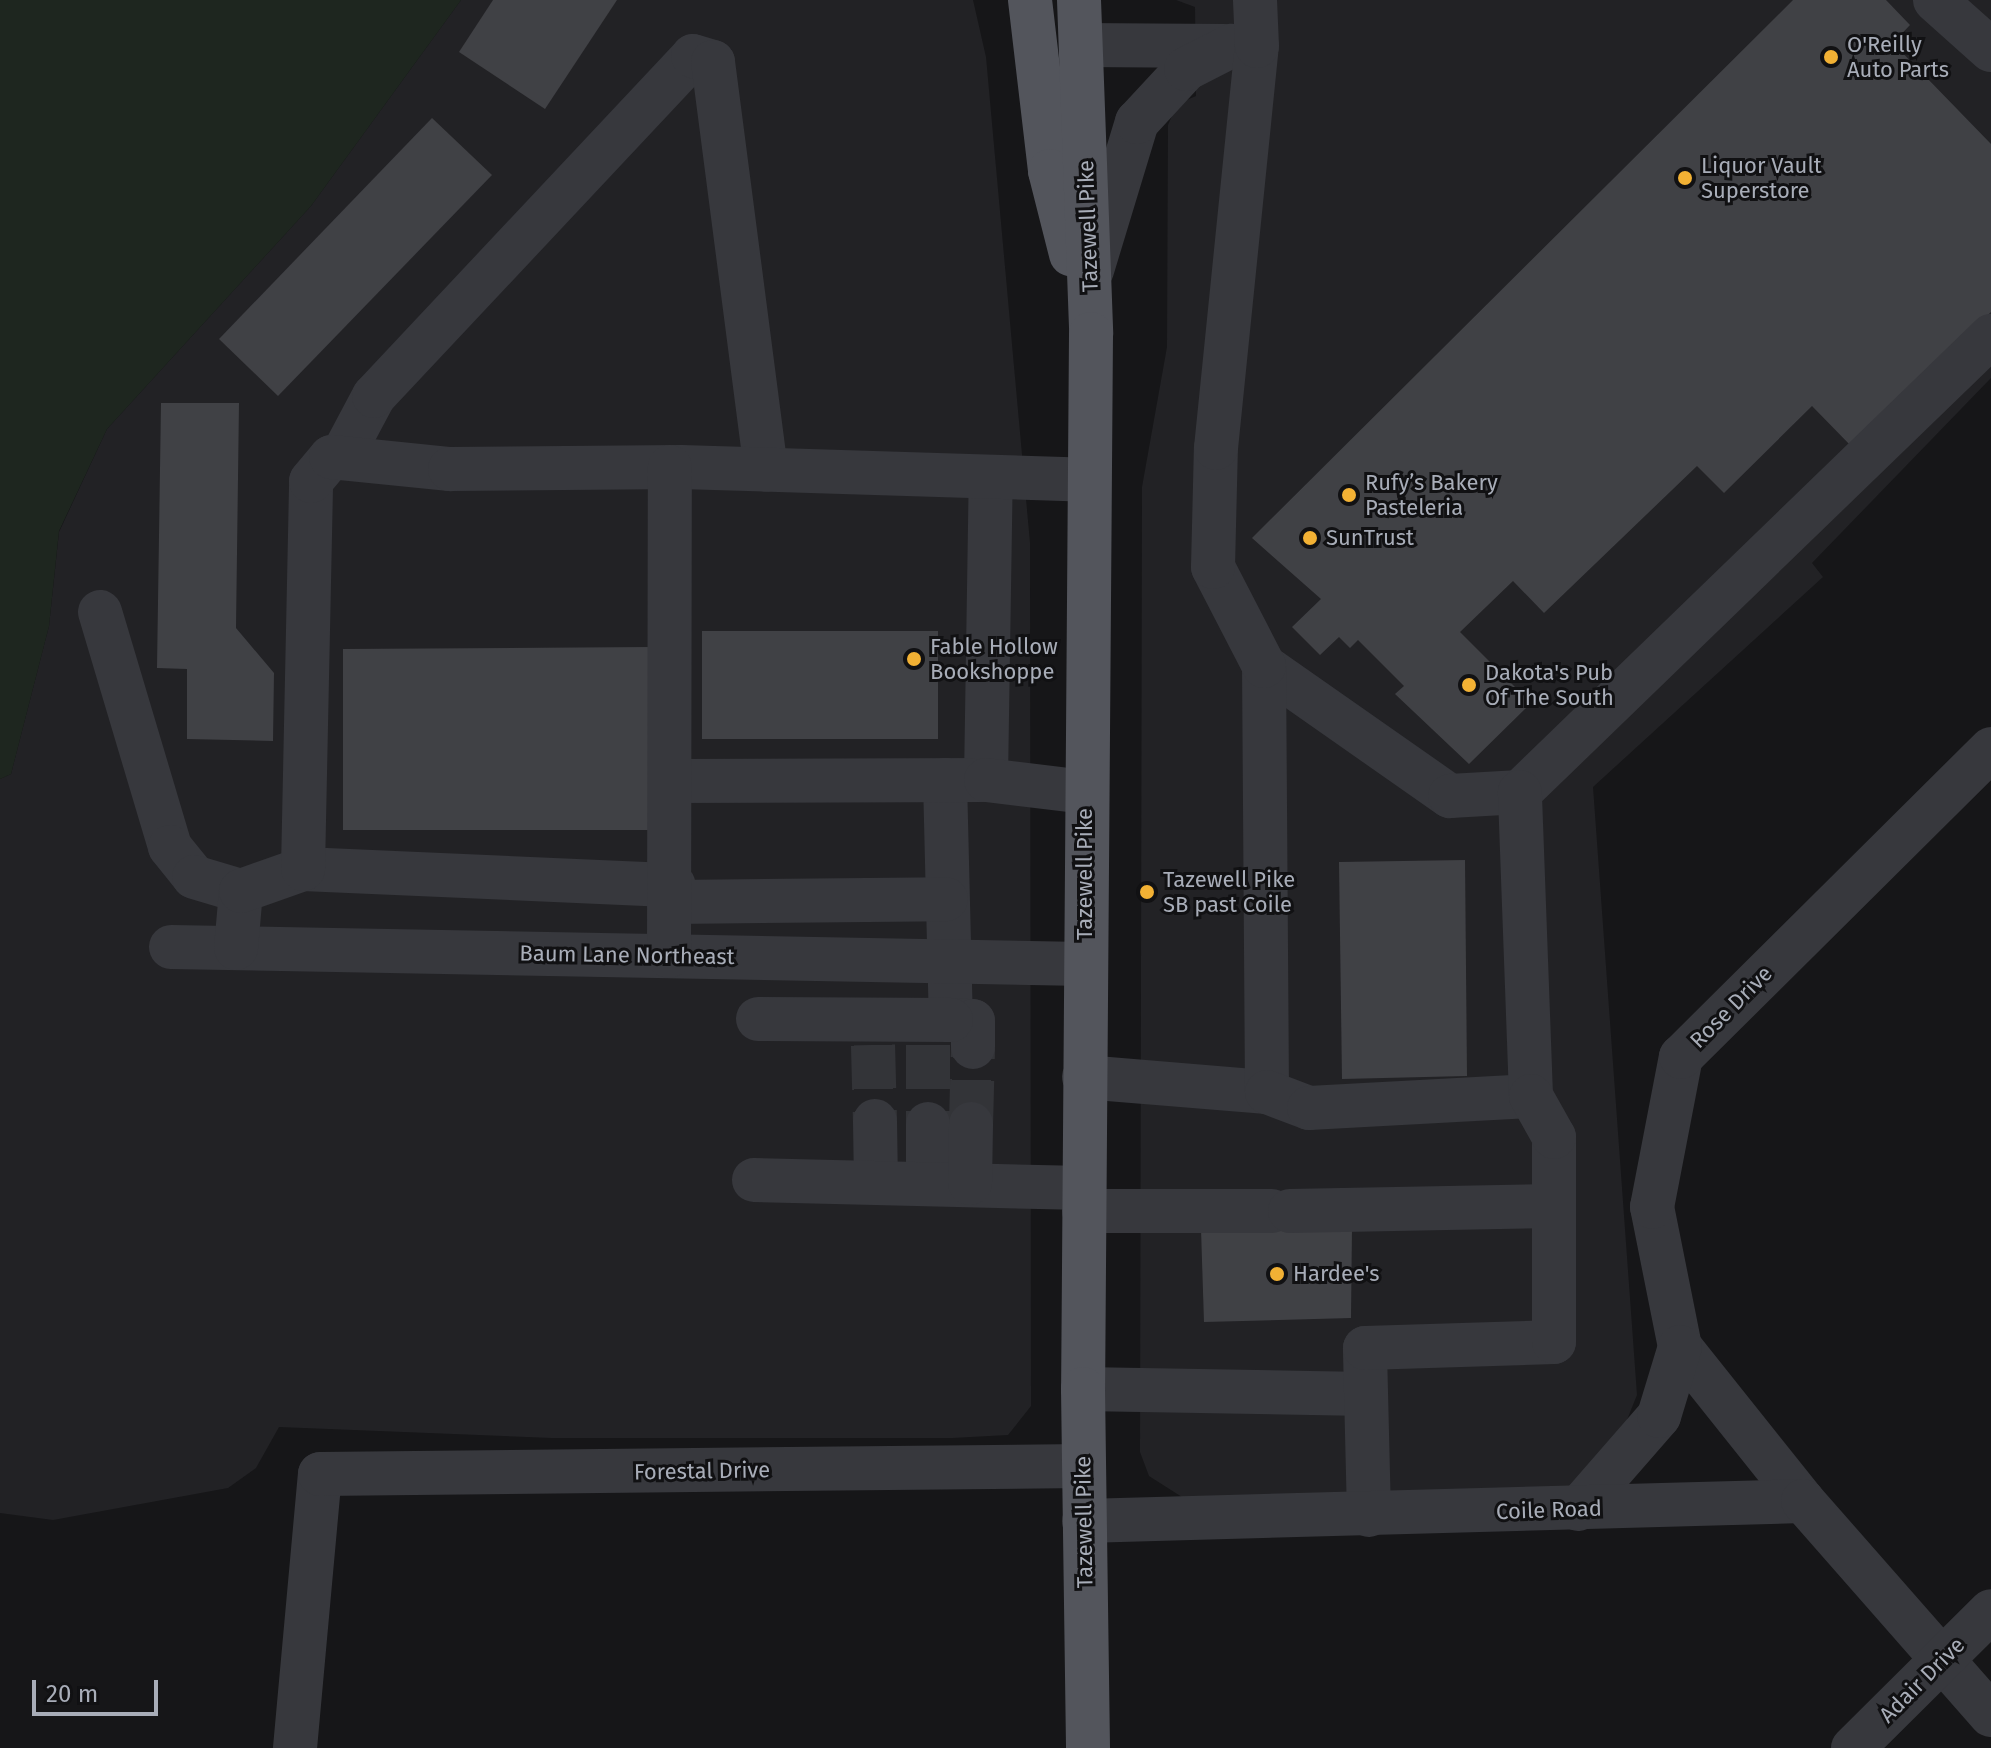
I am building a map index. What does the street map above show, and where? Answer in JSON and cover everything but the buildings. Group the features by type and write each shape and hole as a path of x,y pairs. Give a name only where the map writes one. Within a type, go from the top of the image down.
{"main road":[{"path":"1030,0 1050,171 1091,334"},
{"name":"Tazewell Pike","path":"1079,0 1091,334 1087,480 1083,1389 1088,1748"}],"street":[{"path":"1255,0 1244,46 1216,448 1213,567 1264,666 1267,1092"},
{"path":"1935,0 1991,50"},
{"path":"1082,45 1244,46"},
{"path":"1089,280 1137,122 1186,69 1244,46"},
{"path":"341,458 374,396 693,56 713,62 766,470"},
{"path":"1264,666 1450,796 1520,792 1991,336"},
{"path":"303,869 311,481 331,457 450,469 670,467 1087,480"},
{"path":"669,956 673,894 670,467"},
{"path":"758,1019 873,1032 945,1033 949,961 946,899 966,780 989,581 991,477"},
{"path":"100,612 170,847 194,877 241,891 303,869 673,894 946,899"},
{"name":"Rose Drive","path":"1803,1501 1680,1347 1652,1207 1681,1057 1991,749"},
{"path":"673,781 966,780 1085,792"},
{"path":"1369,1515 1365,1348 1554,1342 1554,1137 1531,1096 1520,792"},
{"path":"236,948 241,891"},
{"name":"Baum Lane Northeast","path":"171,947 1084,964"},
{"path":"1084,1077 1267,1092 1309,1108 1531,1096"},
{"path":"875,1121 876,1182"},
{"path":"928,1124 949,1183"},
{"path":"949,1183 971,1124"},
{"path":"754,1180 949,1183 1084,1200 1281,1211 1554,1206"},
{"name":"Rose Drive","path":"1578,1509 1659,1416 1680,1347"},
{"path":"1083,1389 1366,1394"},
{"name":"Forestal Drive","path":"295,1748 320,1474 1083,1466"},
{"path":"1803,1501 1991,1715"},
{"name":"Coile Road","path":"1084,1521 1803,1501"},
{"name":"Adair Drive","path":"1853,1748 1991,1611"}],"shaded area":[{"path":"0,0 461,0 311,206 107,429 59,531 49,626 11,774 0,779"},
{"path":"461,0 973,0 986,57 1030,543 1031,1406 1008,1435 952,1438 552,1438 279,1427 256,1468 228,1488 53,1520 0,1513 0,779 11,774 49,626 59,532 107,429 311,206"},
{"path":"1176,0 1991,0 1991,378 1812,563 1823,577 1593,787 1637,1395 1614,1452 1559,1498 1182,1497 1149,1476 1140,1452 1142,487 1167,347 1168,125 1177,104 1196,96 1195,7"}],"tunnel":[{"path":"873,1045 875,1121"},
{"path":"928,1045 928,1124"},
{"path":"971,1124 973,1047"}],"place":[{"name":"O'Reilly Auto Parts","path":"1831,57"},
{"name":"Liquor Vault Superstore","path":"1685,178"},
{"name":"Rufy’s Bakery Pasteleria","path":"1349,495"},
{"name":"SunTrust","path":"1310,538"},
{"name":"Fable Hollow Bookshoppe","path":"914,659"},
{"name":"Dakota's Pub Of The South","path":"1469,685"},
{"name":"Tazewell Pike SB past Coile","path":"1147,892"},
{"name":"Hardee's","path":"1277,1274"}]}
